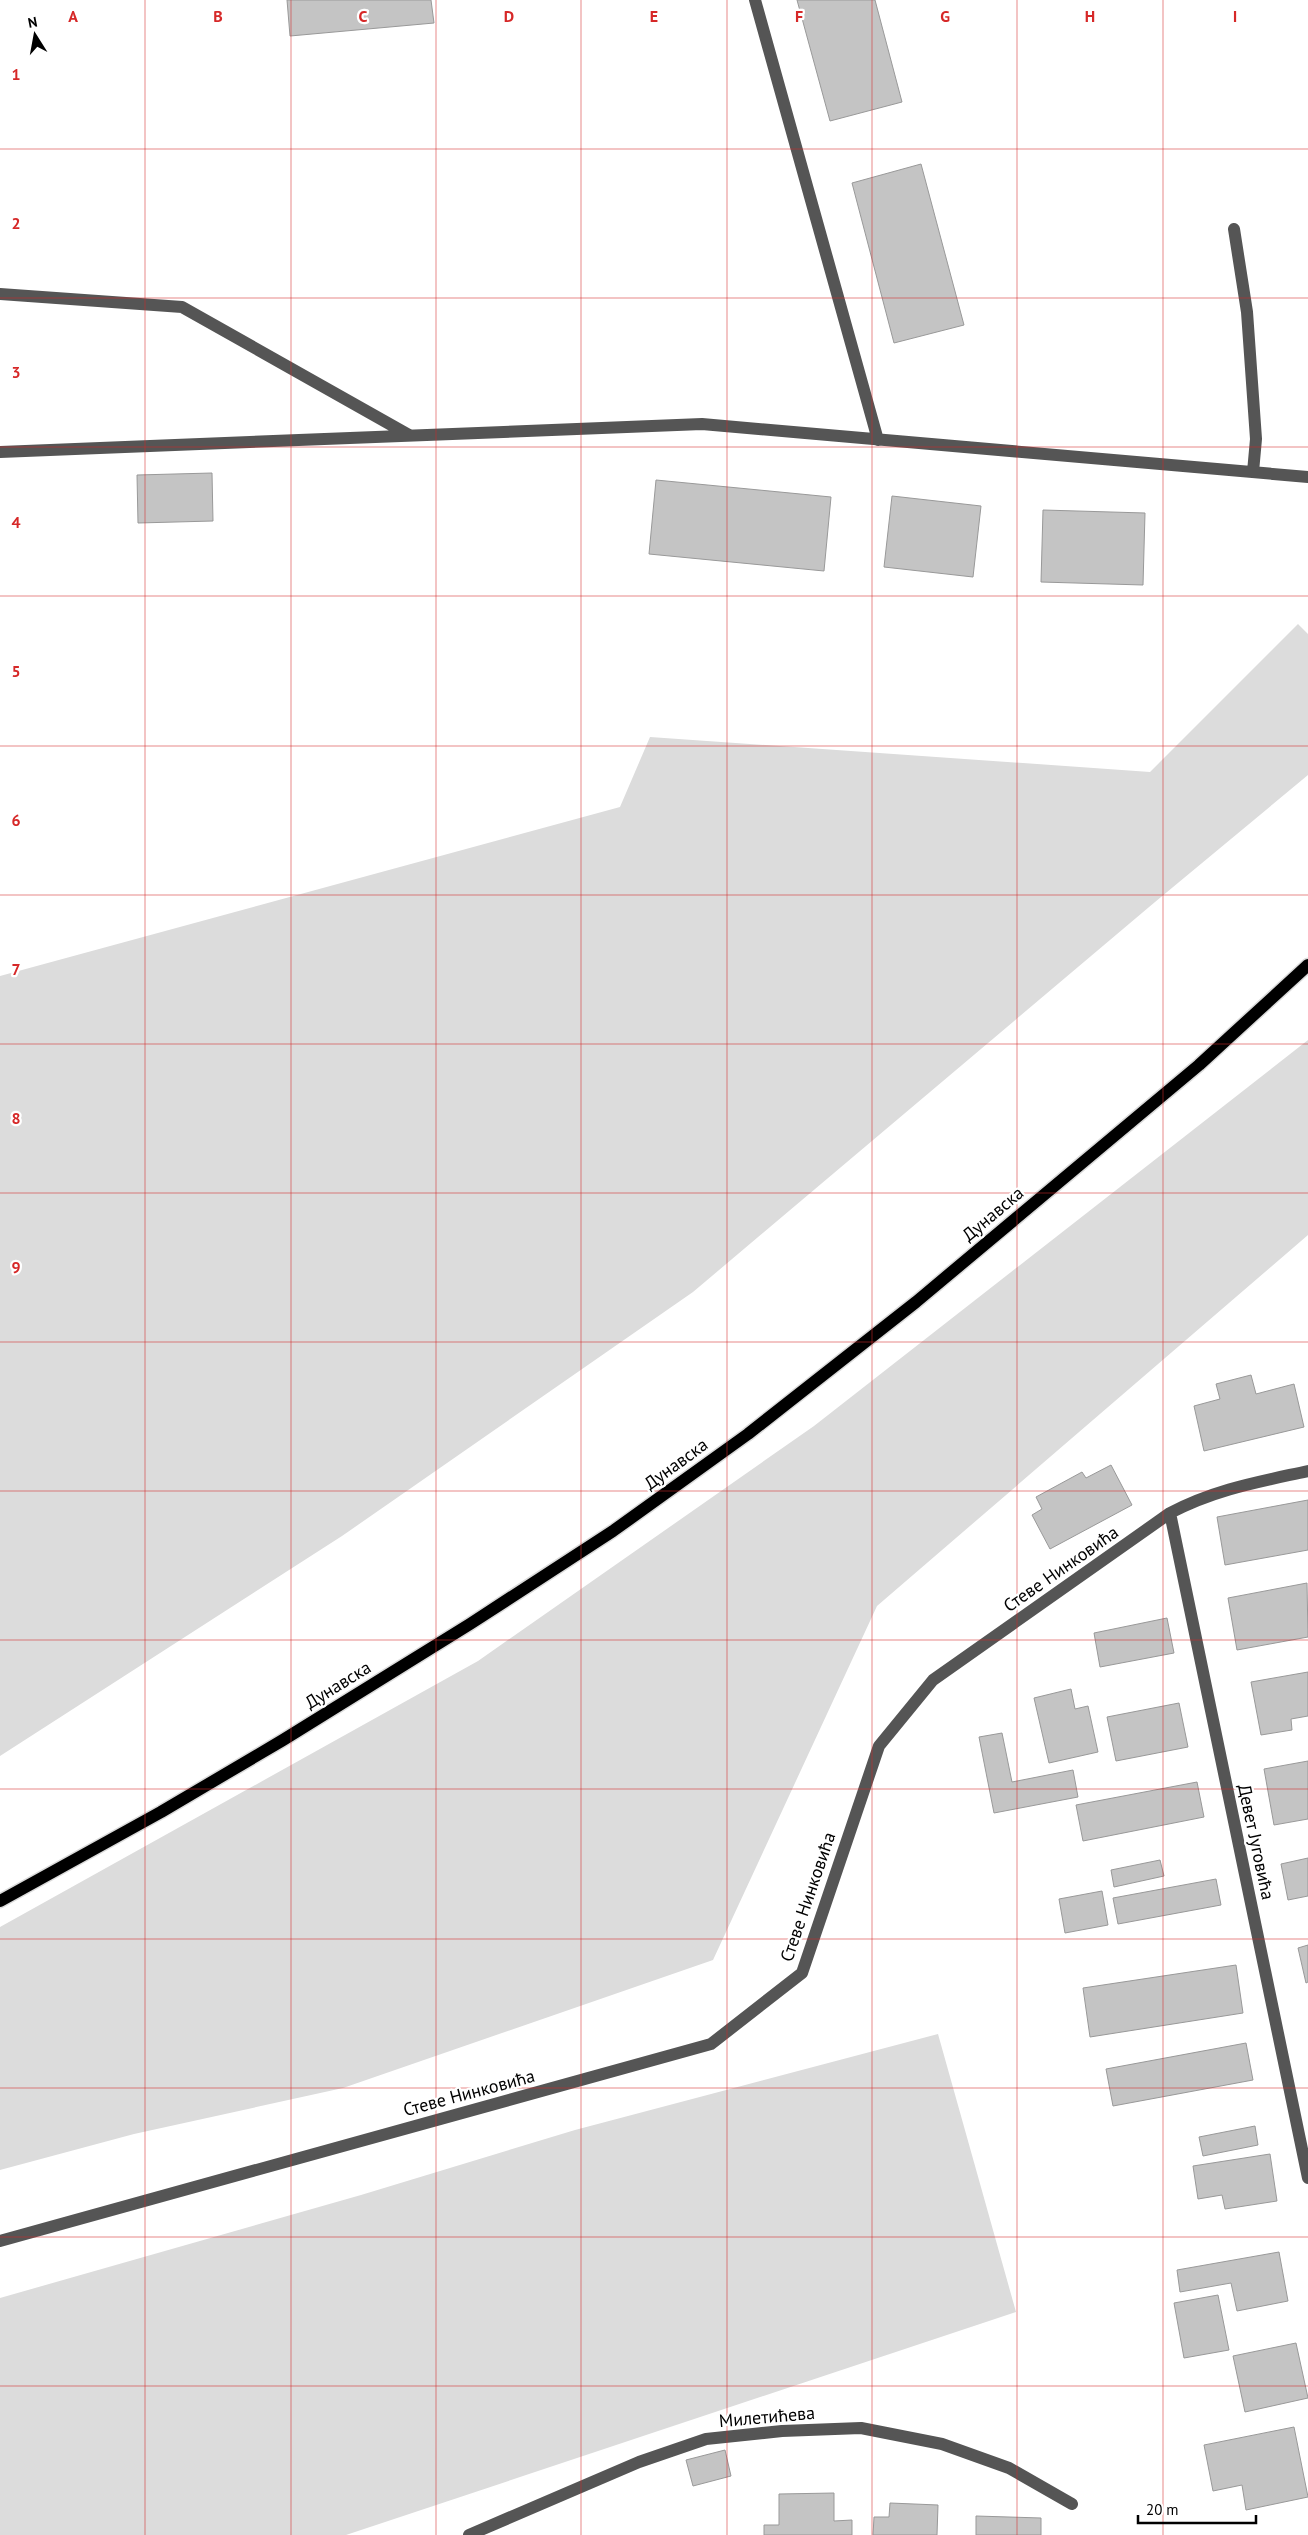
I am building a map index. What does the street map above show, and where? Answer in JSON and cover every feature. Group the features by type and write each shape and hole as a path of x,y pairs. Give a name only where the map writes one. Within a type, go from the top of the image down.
{"main road":[{"name":"Дунавска","path":"0,1901 153,1816 283,1740 470,1624 614,1531 748,1434 916,1302 1199,1064 1308,965"}],"street":[{"path":"756,0 878,440"},
{"path":"1234,229 1247,312 1256,439 1253,472"},
{"path":"0,294 182,307 408,435"},
{"path":"0,452 702,424 1308,477"},
{"name":"Стеве Нинковића","path":"0,2241 711,2044 802,1973 878,1746 933,1680 1170,1513 1224,1489 1308,1471"},
{"name":"Девет Југовића","path":"1170,1513 1308,2178"},
{"name":"Милетићева","path":"469,2535 639,2462 706,2439 782,2430 861,2428 942,2444 1010,2468 1072,2504"}],"shaded area":[{"path":"1298,624 1308,634 1308,775 693,1292 342,1536 0,1756 0,976 620,807 650,737 1150,772"},
{"path":"1308,1040 1308,1235 877,1606 713,1960 343,2088 134,2134 0,2170 0,1927 478,1661 814,1426"},
{"path":"938,2034 1016,2312 346,2535 0,2535 0,2298 361,2195 575,2130"}],"building":[{"path":"287,0 431,0 434,23 290,36"},
{"path":"797,0 875,0 902,102 830,121"},
{"path":"921,164 964,325 894,343 852,183"},
{"path":"212,473 213,521 138,523 137,475"},
{"path":"656,480 831,497 824,571 649,554"},
{"path":"892,496 981,506 973,577 884,567"},
{"path":"1043,510 1145,513 1143,585 1041,582"},
{"path":"1251,1375 1256,1394 1294,1384 1304,1427 1204,1451 1194,1406 1220,1399 1216,1384"},
{"path":"1111,1465 1132,1505 1050,1549 1032,1515 1042,1509 1036,1497 1082,1472 1086,1478"},
{"path":"1308,1500 1308,1550 1225,1565 1217,1517"},
{"path":"1307,1583 1308,1637 1237,1650 1228,1598"},
{"path":"1167,1618 1174,1653 1100,1667 1094,1633"},
{"path":"1308,1672 1308,1716 1291,1719 1292,1730 1261,1735 1251,1682"},
{"path":"1071,1689 1075,1709 1088,1706 1098,1752 1049,1763 1034,1698"},
{"path":"1179,1703 1188,1747 1116,1761 1107,1717"},
{"path":"1002,1733 1012,1782 1073,1770 1078,1797 994,1813 979,1737"},
{"path":"1308,1761 1308,1819 1274,1825 1264,1769"},
{"path":"1197,1782 1204,1817 1083,1841 1076,1805"},
{"path":"1308,1858 1308,1896 1288,1900 1281,1864"},
{"path":"1160,1860 1164,1876 1114,1887 1111,1870"},
{"path":"1216,1879 1221,1905 1118,1924 1113,1898"},
{"path":"1102,1891 1108,1925 1065,1933 1059,1899"},
{"path":"1308,1945 1308,1982 1306,1983 1298,1948"},
{"path":"1236,1965 1243,2013 1090,2037 1083,1988"},
{"path":"1246,2043 1253,2080 1113,2106 1106,2069"},
{"path":"1255,2126 1258,2145 1203,2156 1199,2137"},
{"path":"1270,2154 1277,2201 1225,2209 1222,2195 1198,2199 1193,2166"},
{"path":"1279,2252 1288,2301 1237,2311 1231,2283 1180,2292 1177,2270"},
{"path":"1218,2295 1229,2350 1184,2358 1174,2303"},
{"path":"1296,2343 1308,2398 1245,2412 1233,2356"},
{"path":"1294,2427 1308,2497 1246,2510 1242,2485 1213,2491 1204,2445"},
{"path":"725,2450 731,2476 693,2486 686,2460"},
{"path":"834,2493 834,2521 852,2520 852,2535 764,2535 764,2525 779,2525 779,2494"},
{"path":"890,2503 938,2505 937,2535 873,2535 874,2517 889,2517"},
{"path":"976,2516 1041,2518 1041,2535 976,2535"}]}
